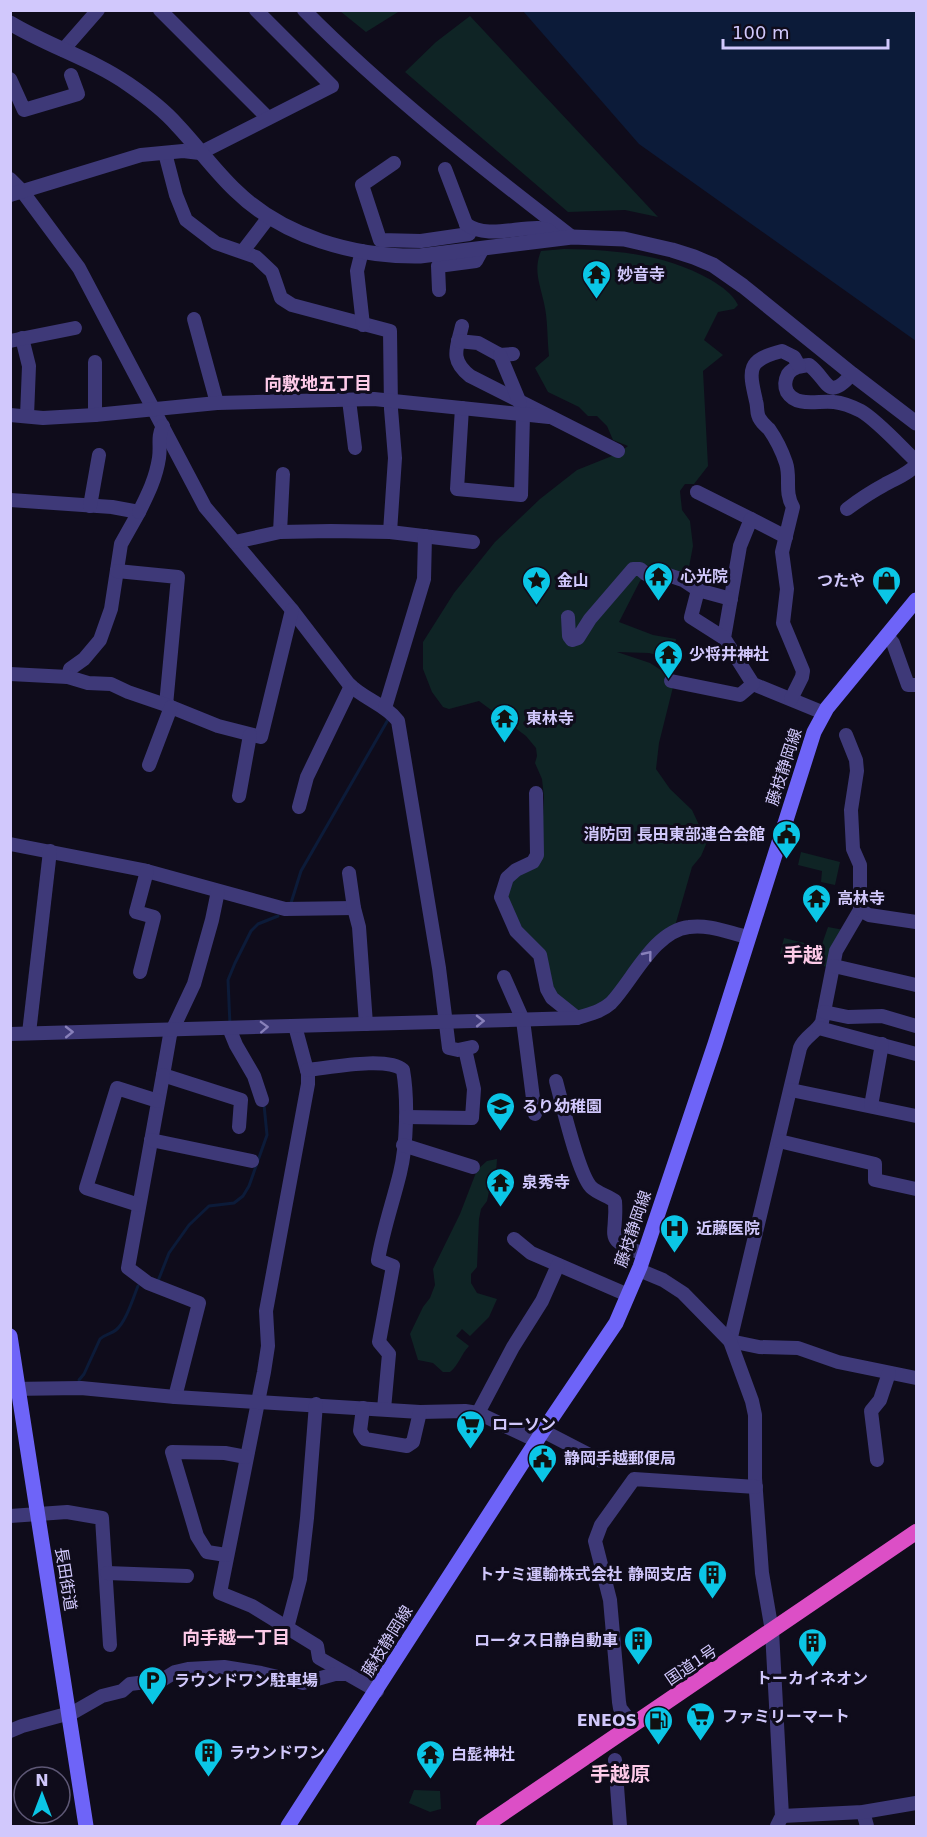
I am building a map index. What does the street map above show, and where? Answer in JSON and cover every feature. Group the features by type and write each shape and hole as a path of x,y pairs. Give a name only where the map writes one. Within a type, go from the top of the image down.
{"highway":[{"name":"国道1号","path":"484,1827 916,1532"}],"main road":[{"name":"藤枝静岡線","path":"288,1827 540,1436 613,1330 639,1270 715,1044 814,732 824,713 887,636 914,608"},
{"name":"長田街道","path":"10,1336 14,1389 38,1515 86,1827"}],"street":[{"path":"63,50 98,10"},
{"path":"160,10 268,118"},
{"path":"16,193 141,155 183,151 200,153 332,86 256,10"},
{"path":"304,10 359,63 564,237"},
{"path":"10,23 128,84 176,124 236,192 269,217 309,237 342,248 398,256 420,256 564,237 624,239 672,250 713,265 743,286 916,423"},
{"path":"10,79 24,110 78,94 71,75"},
{"path":"165,153 176,195 186,220 216,243 231,250 243,251 256,257 267,266 272,272 281,298 292,305 390,331 395,458 390,532"},
{"path":"394,163 362,185 380,240 421,241 469,234 445,169"},
{"path":"10,179 16,193 79,268 201,499 355,691 385,708 398,721 449,1048 458,1050 468,1048 474,1089 472,1118 406,1118"},
{"path":"243,251 269,217"},
{"path":"466,224 473,230 483,231 540,228 564,237"},
{"path":"439,290 438,266 476,261 483,248"},
{"path":"362,251 357,271 363,325"},
{"path":"194,319 217,404"},
{"path":"462,326 456,357 464,371 522,409"},
{"path":"27,416 29,366 16,340 75,328"},
{"path":"458,341 478,343 507,354 522,409 521,495 458,489 462,408"},
{"path":"791,699 803,671 783,623 787,589 782,552 793,507 788,499 787,491 789,475 777,443 758,416 750,376 752,368 760,360 782,351 794,357 799,366"},
{"path":"95,362 95,415"},
{"path":"847,509 894,478 907,474 916,463 863,412 835,402 799,402 785,388 790,372 799,366 809,366 830,388 844,384 852,374"},
{"path":"349,400 355,448"},
{"path":"10,415 43,418 217,404 391,400 462,408 522,409 549,417 618,451"},
{"path":"68,677 70,669 84,659 100,640 111,609 124,535 140,512 154,479 160,453 159,434 163,426"},
{"path":"90,506 99,455"},
{"path":"280,532 283,474"},
{"path":"697,492 786,537"},
{"path":"10,500 140,512"},
{"path":"724,638 740,546 751,519"},
{"path":"235,542 280,532 331,531 390,532 472,542"},
{"path":"385,708 424,579 425,536"},
{"path":"568,616 569,636 572,640 578,638 590,619 633,569 640,569 646,574 665,574 683,580 698,590 731,598"},
{"path":"117,571 178,577 168,706 149,765"},
{"path":"698,590 691,617 724,638 753,684 824,713"},
{"path":"10,674 68,677 88,683 111,684 218,726 261,737 292,610"},
{"path":"887,636 893,643 908,685 916,685"},
{"path":"671,681 740,695 753,684"},
{"path":"299,807 307,777 351,686"},
{"path":"239,796 250,735"},
{"path":"730,1341 802,1042 819,1029 837,951 860,910 860,865 853,849 851,810 857,771 856,760 846,735"},
{"path":"536,793 537,855 533,862 516,870 507,878 501,897 516,931 540,955 547,989 552,998 577,1018"},
{"path":"10,844 147,871 285,909 354,908"},
{"path":"29,1033 50,851"},
{"path":"140,972 154,916 136,912 147,871"},
{"path":"348,873 359,927 366,1024"},
{"path":"175,1397 199,1303 148,1283 128,1268 170,1035 194,984 218,891"},
{"path":"860,910 869,915 916,922"},
{"path":"10,1034 577,1018 597,1012 610,1003 653,949 670,933 687,927 707,926 748,937"},
{"path":"834,966 916,985"},
{"path":"504,977 523,1020 535,1114"},
{"path":"824,1012 848,1017 882,1016 916,1026"},
{"path":"295,1026 307,1070 308,1084 266,1311 268,1347 220,1593 252,1606 317,1646 319,1658 377,1691"},
{"path":"229,1028 254,1076 251,1102 239,1127"},
{"path":"819,1029 916,1054"},
{"path":"871,1106 882,1044"},
{"path":"307,1070 379,1063 397,1065 403,1070 406,1118 401,1170 383,1232 378,1260 393,1266 379,1342 389,1354 384,1409"},
{"path":"163,1075 251,1102"},
{"path":"556,1081 580,1165 587,1181 593,1189 615,1201 613,1234 615,1239 621,1245 644,1254"},
{"path":"139,1205 86,1188 117,1088 158,1101"},
{"path":"791,1090 916,1116"},
{"path":"151,1140 252,1161"},
{"path":"779,1141 875,1164 875,1180 916,1189"},
{"path":"403,1145 472,1167"},
{"path":"514,1239 531,1252 628,1295"},
{"path":"478,1413 513,1347 542,1301 558,1265"},
{"path":"639,1270 663,1280 683,1293 730,1341 746,1381 755,1416 756,1487 762,1573 772,1631 779,1821 863,1812 916,1803"},
{"path":"730,1341 759,1347 798,1348 838,1362 916,1378"},
{"path":"877,1460 871,1411 880,1400 889,1373"},
{"path":"14,1389 81,1388 175,1397 420,1412 465,1411 478,1413 601,1461"},
{"path":"287,1628 300,1579 316,1404"},
{"path":"363,1408 360,1431 365,1439 407,1446 413,1442 420,1412"},
{"path":"226,1555 207,1552 196,1536 172,1452 225,1453 246,1457"},
{"path":"633,1725 620,1708 619,1702 610,1600 595,1541 600,1525 634,1479 756,1487"},
{"path":"10,1516 67,1512 102,1518 110,1645"},
{"path":"107,1573 187,1576"},
{"path":"10,1731 82,1708 102,1696 122,1691 130,1684 162,1680 175,1672 188,1668 224,1667 303,1683 335,1674 345,1674"},
{"path":"615,1760 620,1827"},
{"path":"863,1812 867,1827"}],"green space":[{"path":"340,11 406,11 398,12 366,32"},
{"path":"470,16 658,217 625,210 568,212 405,72 436,42"},
{"path":"564,249 621,252 676,264 719,285 738,305 734,309 718,312 704,340 723,355 703,371 708,466 694,484 685,484 680,491 682,510 690,521 693,546 686,583 647,575 640,581 619,622 653,635 676,639 672,659 649,653 617,652 650,663 675,679 659,743 656,769 670,789 692,810 707,842 701,856 692,867 675,926 609,999 597,1007 577,1012 559,1001 522,933 506,896 510,882 541,855 544,797 542,779 535,763 536,748 526,736 479,701 449,709 443,707 432,692 423,669 423,642 454,593 495,542 540,499 577,470 617,454 628,446 613,440 607,426 597,416 588,416 579,407 548,392 535,368 549,356 547,323 538,277 539,258 541,251"},
{"path":"801,852 840,862 835,885 821,882 822,871 798,865"},
{"path":"828,927 844,930 827,967 780,954 784,938 821,947"},
{"path":"497,1159 495,1186 490,1187 487,1201 481,1209 477,1267 471,1274 471,1283 477,1293 497,1299 489,1317 470,1336 462,1329 456,1336 469,1346 450,1372 443,1372 433,1363 418,1360 410,1334 430,1298 435,1285 433,1269 460,1214 477,1170 487,1161"},
{"path":"414,1790 440,1791 441,1809 430,1812 409,1803"}],"water":[{"path":"523,11 916,11 916,341 639,144"}],"waterway":[{"path":"291,903 301,871 389,718"},
{"path":"230,1025 228,980 235,963 251,931 258,924 278,916"},
{"path":"158,1281 169,1253 189,1225 209,1206 234,1203 243,1196 249,1186 267,1135 264,1105"},
{"path":"79,1380 100,1339 120,1326 138,1286"}],"place":[{"name":"妙音寺","path":"596,300"},
{"name":"心光院","path":"659,602"},
{"name":"金山","path":"536,606"},
{"name":"つたや","path":"886,606"},
{"name":"少将井神社","path":"668,680"},
{"name":"東林寺","path":"505,744"},
{"name":"消防団 長田東部連合会館","path":"786,860"},
{"name":"高林寺","path":"816,924"},
{"name":"るり幼稚園","path":"501,1132"},
{"name":"泉秀寺","path":"501,1208"},
{"name":"近藤医院","path":"675,1254"},
{"name":"ローソン","path":"471,1450"},
{"name":"静岡手越郵便局","path":"543,1484"},
{"name":"トナミ運輸株式会社 静岡支店","path":"713,1600"},
{"name":"ロータス日静自動車","path":"639,1666"},
{"name":"トーカイネオン","path":"812,1668"},
{"name":"ラウンドワン駐車場","path":"153,1706"},
{"name":"ファミリーマート","path":"701,1742"},
{"name":"ENEOS","path":"658,1746"},
{"name":"ラウンドワン","path":"208,1778"},
{"name":"白髭神社","path":"430,1780"}],"district":[{"name":"向敷地五丁目","path":"318,383"},
{"name":"手越","path":"803,955"},
{"name":"向手越一丁目","path":"236,1637"},
{"name":"手越原","path":"620,1774"}]}
